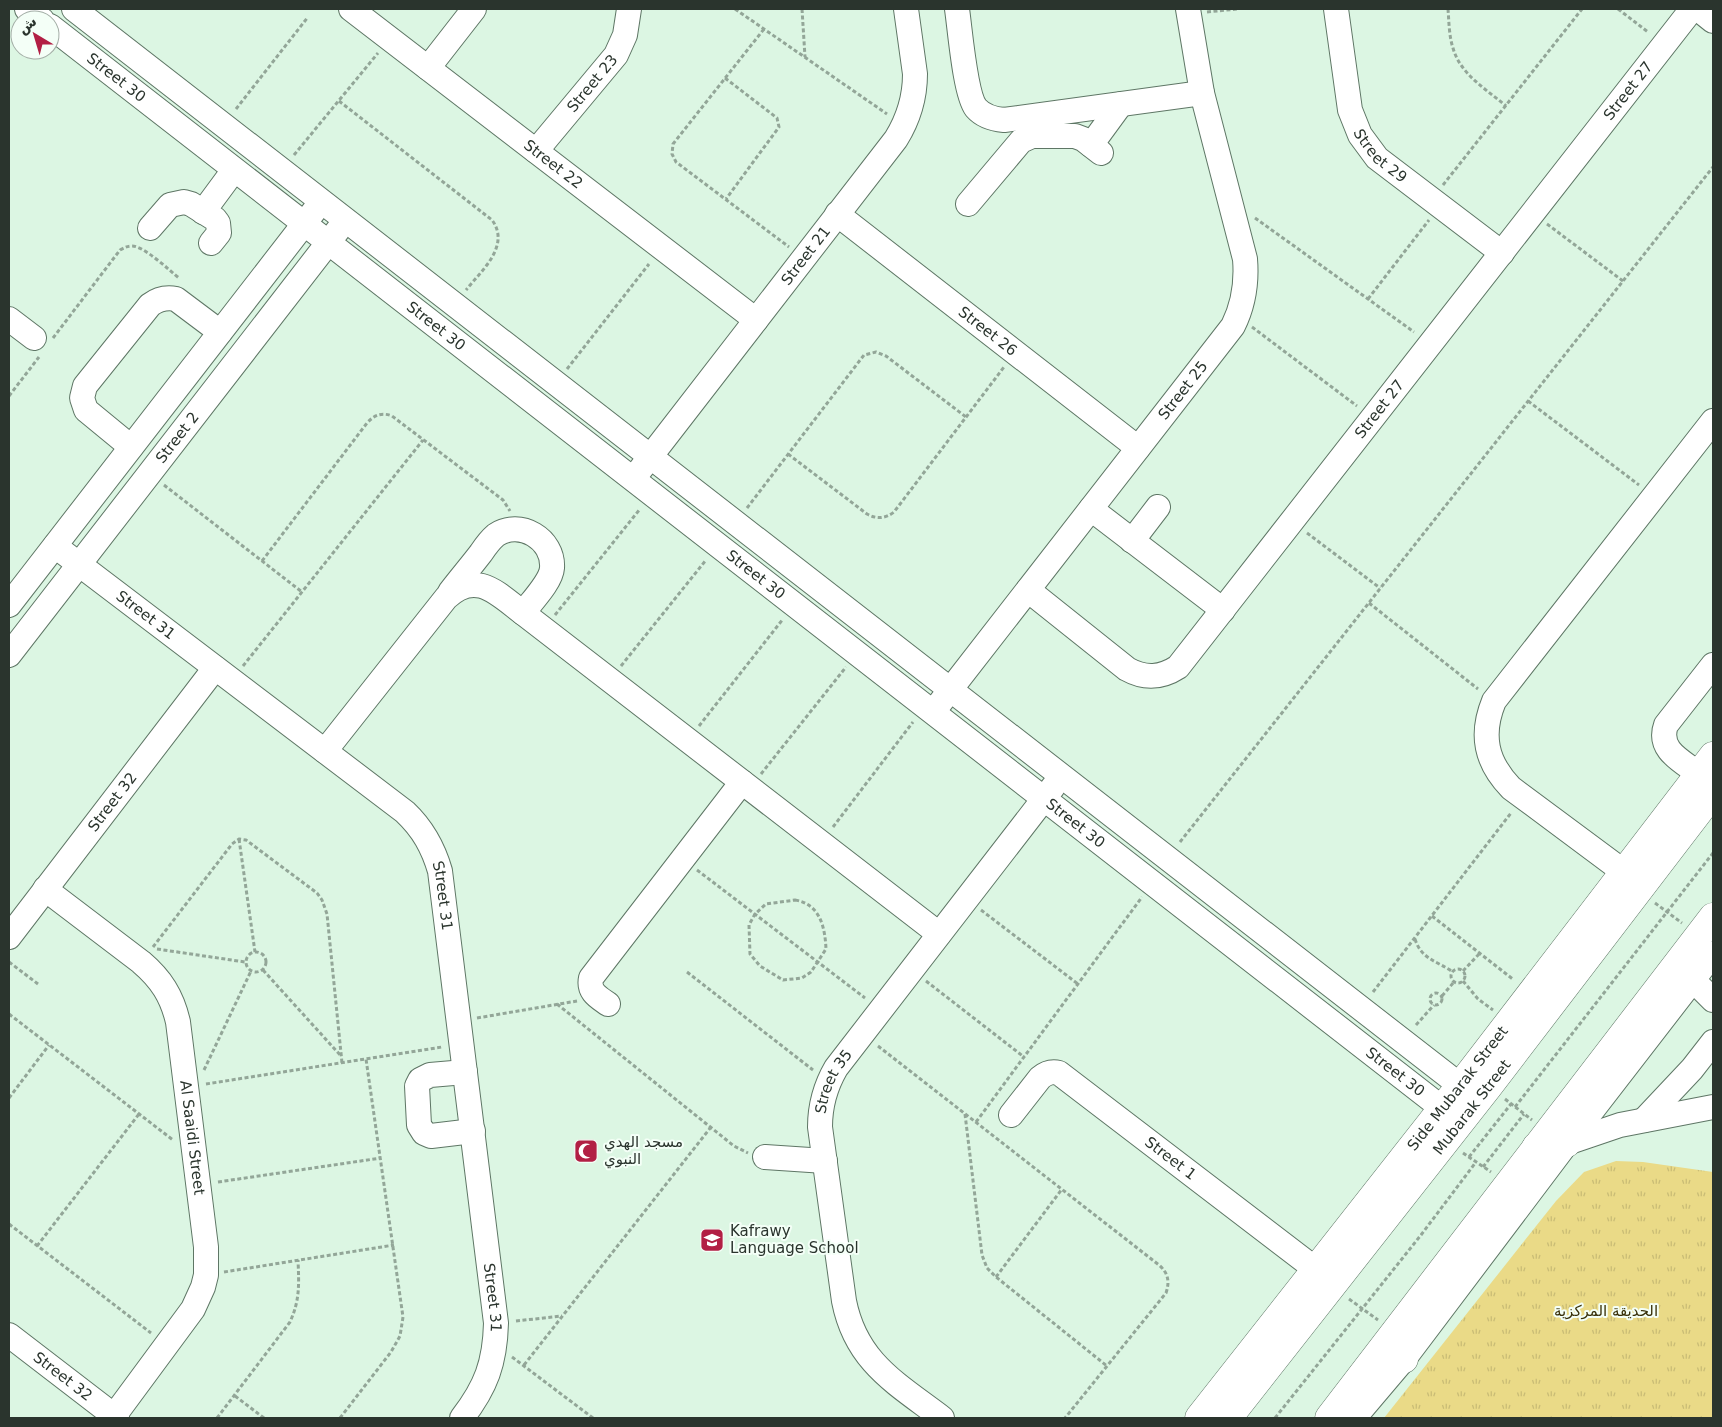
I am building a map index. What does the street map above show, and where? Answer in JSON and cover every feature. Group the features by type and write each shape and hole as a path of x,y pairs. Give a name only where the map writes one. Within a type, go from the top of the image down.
{"main road":[{"name":"Mubarak Street","path":"1228,1418 1328,1280 1475,1091 1709,774"},
{"name":"Side Mubarak Street","path":"1475,1091 1513,1017 1631,881"},
{"path":"1329,1418 1508,1184 1550,1141 1707,944"},
{"path":"1200,1418 1328,1280"},
{"path":"1362,1376 1404,1359"}],"street":[{"name":"Street 30","path":"74,9 1402,1041 1475,1091"},
{"name":"Street 22","path":"351,9 756,320"},
{"path":"428,68 474,9"},
{"name":"Street 23","path":"536,151 616,55 625,35 629,9"},
{"name":"Street 21","path":"633,479 904,126 912,106 915,84 906,9"},
{"path":"957,9 968,91 976,107 982,114 989,117 1004,120 1202,93"},
{"name":"Street 29","path":"1336,9 1350,110 1360,135 1367,146 1383,163 1502,253"},
{"name":"Street 27","path":"1028,590 1127,669 1144,676 1163,675 1178,667 1692,9"},
{"path":"1698,9 1713,21"},
{"name":"Street 25","path":"929,709 950,690 1233,326 1238,316 1245,294 1245,259 1202,93 1188,11"},
{"name":"Street 30","path":"60,34 1152,883 1450,1124"},
{"path":"968,204 1016,146 1026,138 1032,136 1072,135 1079,137 1096,149 1121,104"},
{"path":"203,212 234,170"},
{"path":"150,228 164,210 177,202 184,202 191,204 216,220 220,228 219,233 211,243"},
{"name":"Street 2","path":"9,605 321,202"},
{"name":"Street 26","path":"837,214 1138,448"},
{"name":"Street 2","path":"9,655 346,220"},
{"path":"131,448 86,410 82,398 85,386 150,305 159,299 176,299 220,332"},
{"path":"9,319 42,344"},
{"path":"1631,881 1503,779 1491,759 1486,736 1489,712 1494,701 1713,422"},
{"path":"1132,541 1158,507"},
{"path":"1091,509 1223,610"},
{"path":"325,751 494,537 509,530 526,531 540,538 546,545 552,560 550,577 523,613"},
{"name":"Street 31","path":"55,546 404,812 422,831 430,843 440,871 496,1333 491,1368 482,1390 462,1418"},
{"path":"446,598 458,588 466,585 482,585 490,588 939,934"},
{"path":"1709,774 1670,752 1664,744 1664,732 1666,725 1713,665"},
{"name":"Street 32","path":"9,937 45,890 224,674"},
{"name":"Street 35","path":"942,1418 878,1368 866,1356 851,1328 844,1301 825,1161 820,1115 824,1092 836,1068 1062,776"},
{"path":"603,1001 590,987 591,978 683,858 746,785"},
{"name":"Al Saaidi Street","path":"45,890 141,962 164,985 171,997 178,1022 192,1087 195,1157 207,1256 204,1287 193,1309 115,1417"},
{"path":"1354,1418 1404,1359 1550,1141 1693,980 1707,944"},
{"path":"1693,980 1713,1000"},
{"path":"1644,1120 1676,1087 1713,1042"},
{"path":"465,1072 430,1075 420,1080 417,1086 419,1125 424,1133 431,1136 473,1131"},
{"name":"Street 1","path":"1011,1115 1040,1078 1051,1072 1059,1073 1328,1280"},
{"path":"1550,1141 1713,1107"},
{"path":"766,1157 825,1161"},
{"name":"Street 32","path":"9,1335 115,1417"}],"path":[{"path":"735,9 904,126"},
{"path":"802,9 805,58"},
{"path":"1188,11 1236,9"},
{"path":"1448,9 1450,39 1457,59 1471,76 1506,106"},
{"path":"1368,299 1506,106 1582,9"},
{"path":"1618,9 1664,45"},
{"path":"223,125 308,17"},
{"path":"764,29 673,144 672,149 676,162 804,258"},
{"path":"281,170 390,38"},
{"path":"725,78 776,118 780,127 726,200"},
{"path":"339,101 492,220 495,225 499,236 496,250 454,304"},
{"path":"1167,858 1713,166"},
{"path":"1230,200 1431,344"},
{"path":"1533,213 1623,280"},
{"path":"9,396 42,344 120,250 131,246 142,249 186,284"},
{"path":"556,383 662,248"},
{"path":"1238,316 1373,418"},
{"path":"788,454 867,514 873,517 885,517 894,512 1015,352"},
{"path":"736,523 860,359 870,353 881,353 886,356 966,417"},
{"path":"1528,401 1655,496"},
{"path":"262,561 372,418 382,414 392,416 507,504 512,519 509,530"},
{"path":"224,674 302,592 423,440"},
{"path":"150,474 302,592"},
{"path":"543,629 652,494"},
{"path":"1292,521 1380,588"},
{"path":"609,680 718,546"},
{"path":"1369,603 1494,701"},
{"path":"687,740 794,605"},
{"path":"746,785 857,653"},
{"path":"820,843 929,709"},
{"path":"1361,1009 1523,796"},
{"path":"239,839 255,952"},
{"path":"245,962 151,948 232,844 239,839 246,840 310,887 322,900 327,914 342,1063"},
{"path":"1515,1107 1713,853"},
{"path":"683,858 880,1010"},
{"path":"1631,881 1707,944"},
{"path":"976,1122 1152,883"},
{"path":"966,899 1078,984"},
{"path":"795,900 805,903 817,913 821,921 826,949 818,963 806,977 785,980 760,966 750,954 749,925 762,906 769,902 795,900"},
{"path":"1432,916 1531,994"},
{"path":"1414,938 1418,948 1427,958 1453,972"},
{"path":"255,952 260,953 266,961 262,970 250,971 245,962 246,957 255,952"},
{"path":"1463,971 1480,953"},
{"path":"9,962 38,984"},
{"path":"1453,972 1458,969 1463,971"},
{"path":"262,970 342,1057"},
{"path":"912,970 1024,1057"},
{"path":"192,1087 250,971"},
{"path":"1463,971 1465,974 1463,981 1471,993 1485,1006 1503,1015 1513,1017"},
{"path":"687,972 828,1081"},
{"path":"1453,972 1452,979 1454,982"},
{"path":"1454,982 1459,983 1463,981"},
{"path":"1402,1041 1434,1005 1442,1002 1442,996 1454,982"},
{"path":"1434,1005 1430,1000 1430,996 1436,992 1442,996"},
{"path":"192,1087 366,1059 558,1004 603,1001"},
{"path":"558,1004 734,1146 746,1152 766,1157"},
{"path":"9,1014 195,1157"},
{"path":"862,1034 1164,1268 1168,1279 1166,1293 1065,1418"},
{"path":"9,1098 49,1045"},
{"path":"340,1418 391,1352 400,1336 403,1317 366,1059"},
{"path":"1475,1091 1511,1104 1524,1114 1550,1141"},
{"path":"1469,1157 1511,1104"},
{"path":"37,1246 139,1113"},
{"path":"965,1114 982,1255 987,1268 1107,1366"},
{"path":"1483,1167 1524,1114"},
{"path":"1450,1124 1469,1157 1508,1184"},
{"path":"524,1365 711,1127"},
{"path":"198,1185 381,1158"},
{"path":"1275,1418 1476,1162"},
{"path":"996,1277 1062,1189"},
{"path":"9,1224 167,1345"},
{"path":"206,1274 394,1245"},
{"path":"217,1418 285,1331 294,1313 299,1294 298,1260"},
{"path":"1328,1280 1394,1333"},
{"path":"563,1316 496,1333 524,1365 591,1418"},
{"path":"234,1396 264,1418"}],"green space":[{"name":"الحديقة المركزية","path":"1616,1161 1643,1162 1713,1172 1713,1418 1384,1418 1556,1201 1584,1172"}],"place":[{"name":"مسجد الهدي النبوي","path":"586,1151"},
{"name":"Kafrawy Language School","path":"712,1240"}]}
